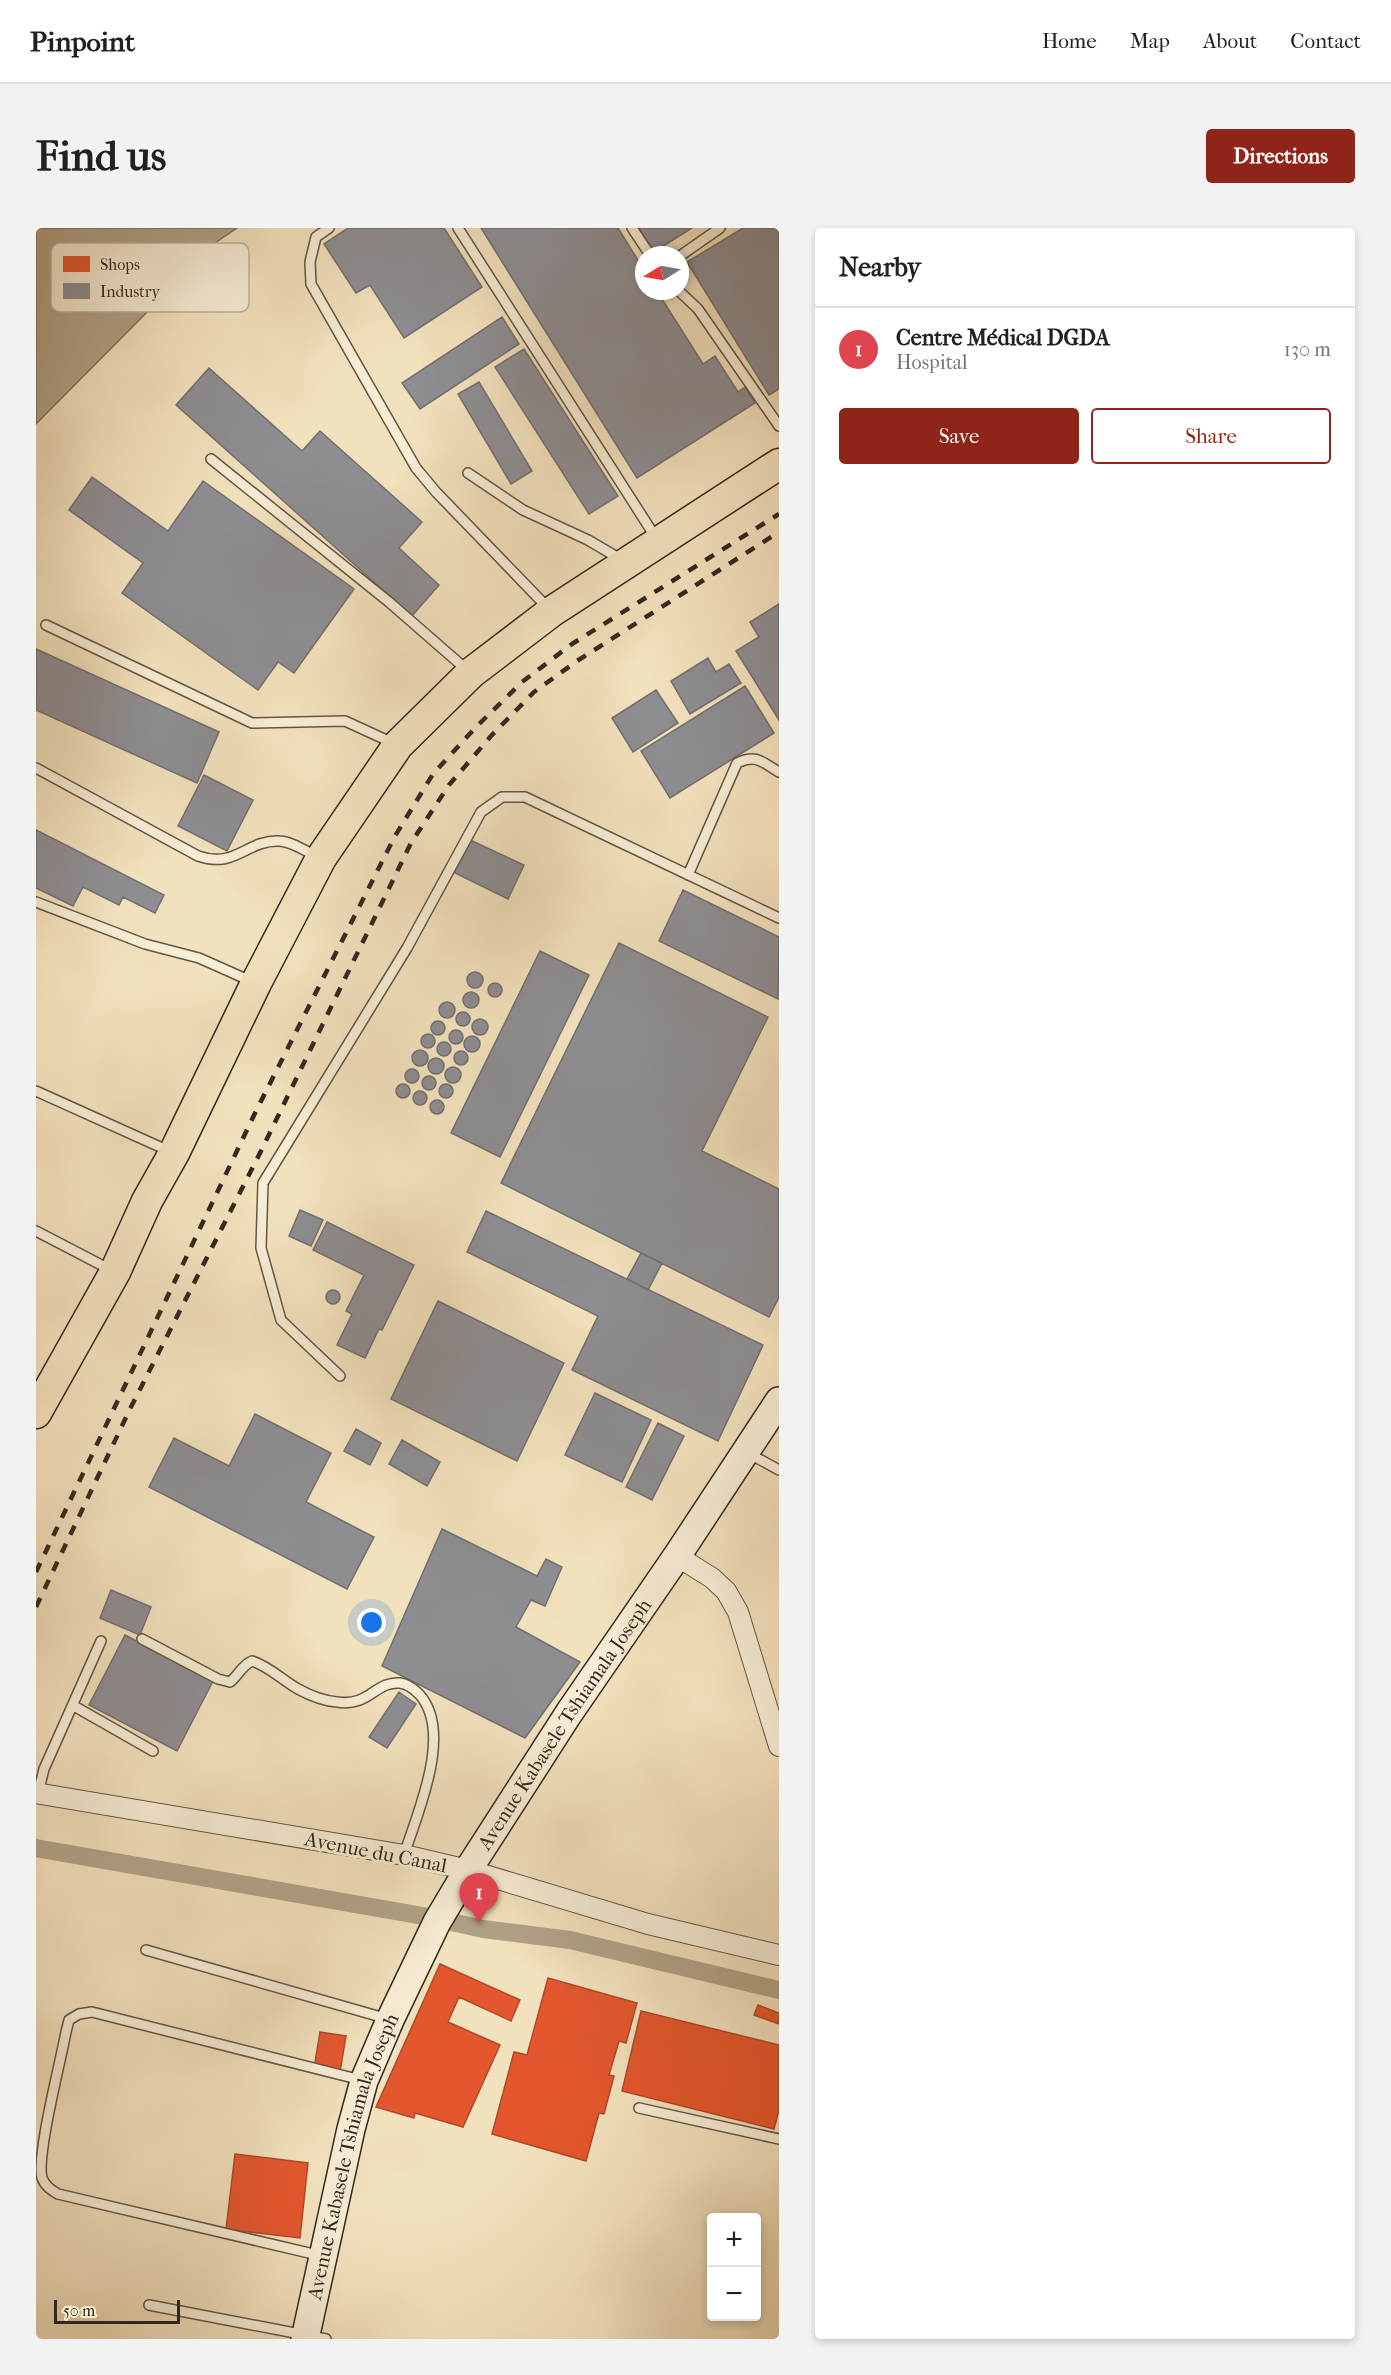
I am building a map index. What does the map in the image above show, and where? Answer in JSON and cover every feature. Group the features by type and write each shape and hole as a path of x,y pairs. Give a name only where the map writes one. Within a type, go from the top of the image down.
{"main road":[{"path":"36,1413 115,1272 147,1201 174,1154 256,983 321,858 398,745 471,674 551,612 779,464"},
{"name":"Avenue Kabasele Tshiamala Joseph","path":"312,2338 324,2256 351,2129 364,2081 390,2020 437,1922 468,1869 569,1713 677,1556 779,1401"}],"street":[{"path":"677,1556 712,1578 726,1591 738,1612 777,1734"},
{"name":"Avenue du Canal","path":"37,1793 404,1855 468,1869 648,1924 779,1955"}],"lane":[{"path":"329,228 316,237 310,262 311,284 416,468 436,492 551,612"},
{"path":"458,228 658,543"},
{"path":"632,228 644,246"},
{"path":"689,250 720,228"},
{"path":"688,300 698,309 779,426"},
{"path":"211,459 398,609 471,674"},
{"path":"468,473 523,510 588,540 627,563"},
{"path":"46,625 252,723 345,721 398,745"},
{"path":"688,875 737,764 748,758 757,759 779,772"},
{"path":"36,768 198,856 212,861 227,859 264,843 281,841 321,858"},
{"path":"340,1376 281,1320 261,1248 263,1183 406,948 481,812 502,797 525,797 779,918"},
{"path":"36,902 145,944 200,958 256,983"},
{"path":"36,1091 174,1154"},
{"path":"36,1232 115,1272"},
{"path":"746,1451 779,1470"},
{"path":"142,1639 218,1679 230,1682 237,1677 246,1664 252,1661 271,1670 299,1689 334,1702 357,1702 390,1683 402,1683 414,1689 430,1710 433,1719 433,1761 404,1855"},
{"path":"37,1793 44,1769 101,1641"},
{"path":"74,1706 153,1751"},
{"path":"146,1950 390,2020"},
{"path":"324,2256 58,2194 48,2188 42,2177 39,2152 69,2020 79,2014 92,2012 364,2081"},
{"path":"639,2108 779,2139"},
{"path":"149,2305 312,2338"}],"shaded area":[{"path":"36,228 237,228 215,243 51,243 51,312 147,312 36,424"}],"building: Shops":[{"path":"440,1964 520,2000 511,2021 459,1997 448,2022 500,2045 463,2127 415,2113 414,2118 376,2107"},
{"path":"548,1978 637,2003 626,2043 619,2041 609,2075 614,2076 604,2114 599,2113 586,2161 492,2134 514,2052 527,2055"},
{"path":"758,2005 779,2013 779,2024 754,2015"},
{"path":"641,2011 779,2045 779,2110 774,2129 622,2091"},
{"path":"320,2032 346,2036 340,2072 314,2068"},
{"path":"235,2154 308,2163 300,2238 226,2229"}],"building: Industry":[{"path":"348,228 444,228 482,287 404,338 370,285 356,293 324,244"},
{"path":"481,228 618,228 635,255 635,300 663,300 703,364 715,356 738,392 745,387 755,403 637,478"},
{"path":"639,228 692,228 664,246 650,246"},
{"path":"743,228 779,228 779,389 769,395 689,265 689,261"},
{"path":"502,317 519,344 420,409 402,383"},
{"path":"524,349 618,496 589,514 495,367"},
{"path":"209,368 302,451 320,431 422,522 399,548 439,585 412,616 176,405"},
{"path":"479,382 532,471 511,484 458,394"},
{"path":"92,477 168,531 203,481 354,589 294,673 278,662 258,690 122,593 143,563 69,510"},
{"path":"779,604 779,720 736,651 759,637 750,622"},
{"path":"36,649 219,732 197,783 36,710"},
{"path":"708,658 716,672 729,664 741,683 690,714 671,681"},
{"path":"745,686 774,733 670,798 641,751"},
{"path":"656,690 678,723 633,752 612,718"},
{"path":"204,775 253,800 227,851 178,826"},
{"path":"36,830 164,895 155,913 123,897 119,905 83,887 73,906 36,888"},
{"path":"468,839 524,865 508,899 453,872"},
{"path":"683,890 779,937 778,999 659,941"},
{"path":"619,943 768,1017 702,1151 779,1189 779,1297 769,1317 501,1183"},
{"path":"540,951 589,975 500,1157 451,1133"},
{"path":"475,972 483,980 475,988 467,980"},
{"path":"492,983 498,983 502,990 498,997 492,997 488,993 488,987"},
{"path":"471,992 479,1000 471,1008 463,1000"},
{"path":"447,1002 455,1010 447,1018 439,1010"},
{"path":"460,1012 466,1012 470,1019 466,1026 460,1026 456,1022 456,1016"},
{"path":"480,1019 488,1027 480,1035 472,1027"},
{"path":"435,1021 441,1021 445,1028 441,1035 435,1035 431,1031 431,1025"},
{"path":"453,1030 459,1030 463,1037 459,1044 453,1044 449,1040 449,1034"},
{"path":"425,1034 431,1034 435,1041 431,1048 425,1048 421,1044 421,1038"},
{"path":"472,1036 480,1044 472,1052 464,1044"},
{"path":"441,1042 447,1042 451,1049 447,1056 441,1056 437,1052 437,1046"},
{"path":"420,1050 428,1058 420,1066 412,1058"},
{"path":"458,1051 464,1051 468,1058 464,1065 458,1065 454,1061 454,1055"},
{"path":"436,1058 444,1066 436,1074 428,1066"},
{"path":"453,1067 461,1075 453,1083 445,1075"},
{"path":"409,1069 415,1069 419,1076 415,1083 409,1083 405,1079 405,1073"},
{"path":"426,1076 432,1076 436,1083 432,1090 426,1090 422,1086 422,1080"},
{"path":"400,1084 406,1084 410,1091 406,1098 400,1098 396,1094 396,1088"},
{"path":"443,1084 449,1084 453,1091 449,1098 443,1098 439,1094 439,1088"},
{"path":"417,1091 423,1091 427,1098 423,1105 417,1105 413,1101 413,1095"},
{"path":"434,1100 440,1100 444,1107 440,1114 434,1114 430,1110 430,1104"},
{"path":"300,1210 323,1220 311,1246 289,1236"},
{"path":"486,1211 763,1345 718,1441 572,1370 598,1316 467,1252"},
{"path":"327,1222 414,1265 382,1330 379,1329 365,1358 337,1345 352,1314 346,1311 364,1275 313,1250"},
{"path":"641,1253 662,1263 648,1290 627,1279"},
{"path":"330,1290 336,1290 340,1297 336,1304 330,1304 326,1300 326,1294"},
{"path":"438,1301 564,1363 517,1461 391,1399"},
{"path":"595,1393 651,1420 622,1482 565,1455"},
{"path":"255,1414 331,1453 306,1502 374,1537 347,1589 149,1487 174,1438 229,1466"},
{"path":"658,1423 684,1436 652,1500 626,1487"},
{"path":"356,1429 381,1443 370,1465 344,1451"},
{"path":"402,1440 440,1462 427,1486 389,1464"},
{"path":"442,1529 537,1576 546,1559 562,1567 545,1606 531,1600 516,1627 580,1662 525,1738 382,1666"},
{"path":"111,1590 151,1607 140,1635 100,1618"},
{"path":"125,1635 213,1681 177,1751 89,1705"},
{"path":"399,1692 416,1704 387,1748 369,1737"}],"waterway":[{"path":"36,1848 429,1917 483,1929 570,1940 779,1990"}],"railway":[{"path":"36,1572 256,1111 395,836 433,774 522,682 572,644 779,514"},
{"path":"36,1607 130,1409 260,1153 411,843 449,785 491,736 534,692 577,661 779,532"}],"place":[{"name":"Centre Médical DGDA","path":"479,1923"}]}
